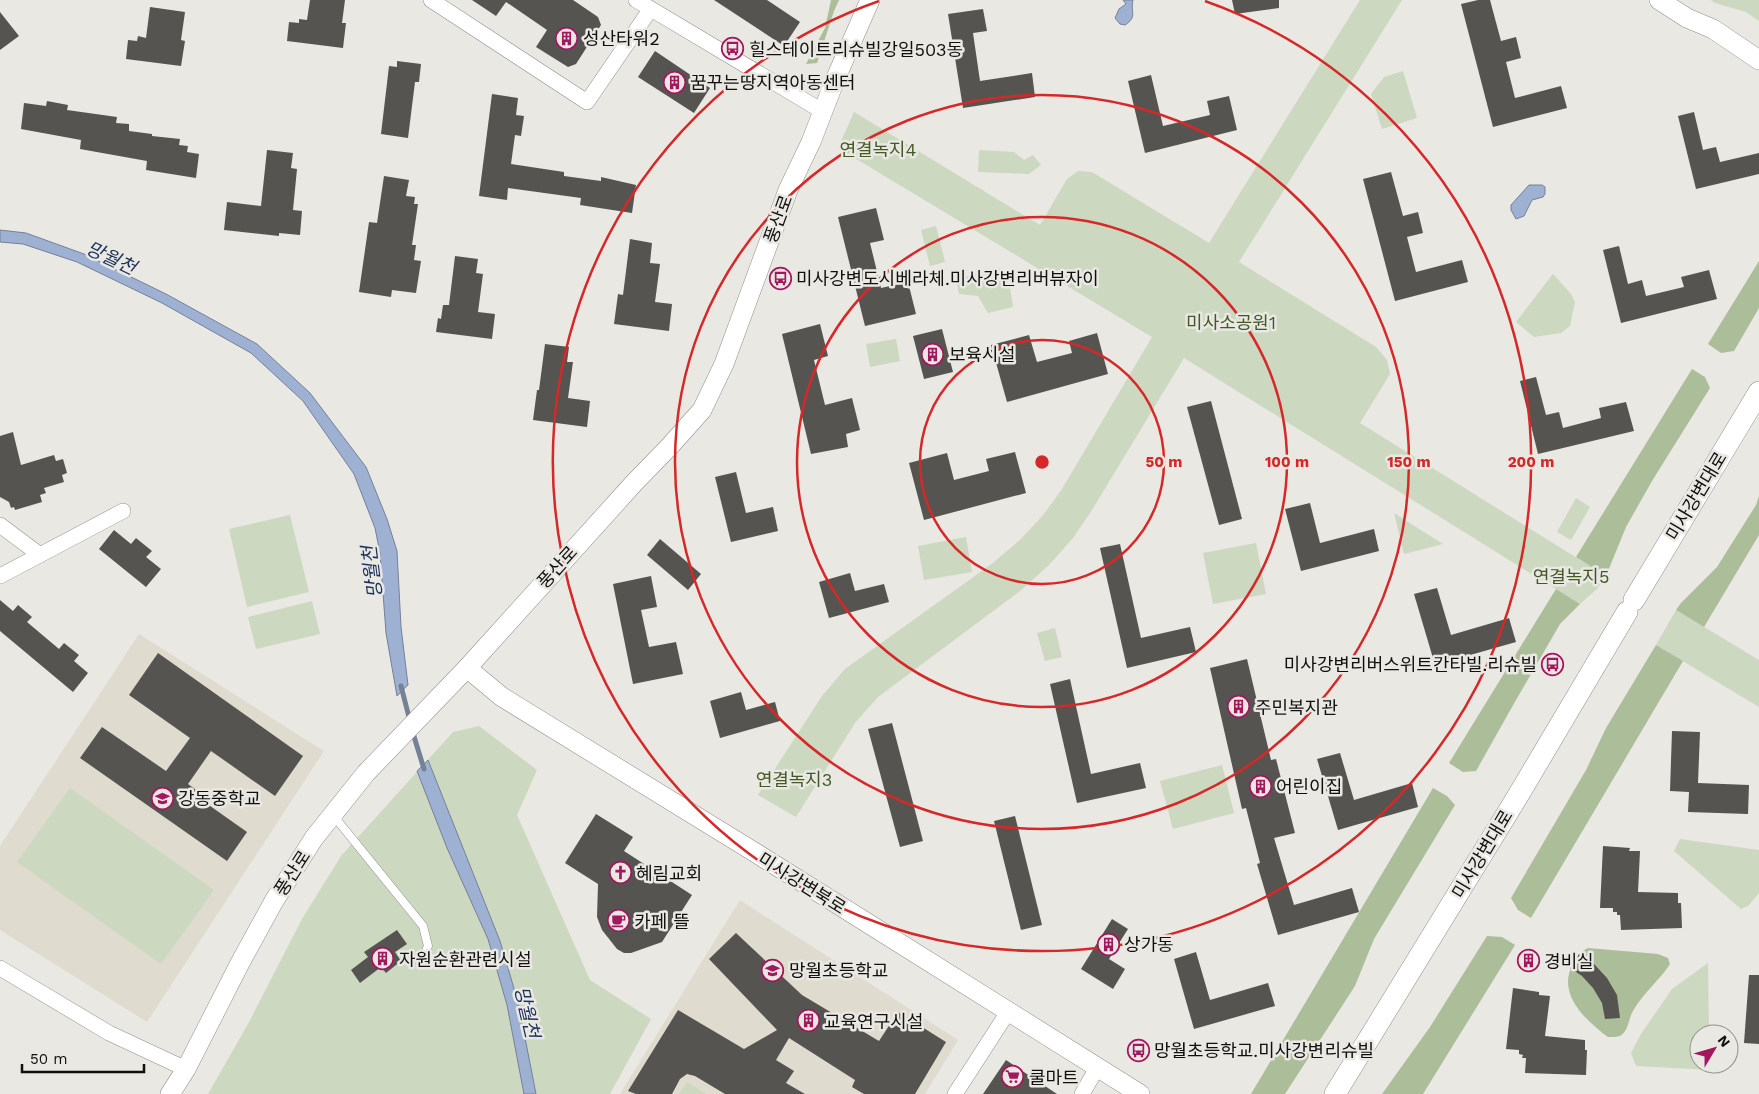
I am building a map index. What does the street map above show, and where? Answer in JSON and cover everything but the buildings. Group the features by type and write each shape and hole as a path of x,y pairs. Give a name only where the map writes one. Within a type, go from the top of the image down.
{"main road":[{"name":"미사강변대로","path":"1335,1094 1519,794 1759,392"}],"street":[{"path":"431,0 587,102 650,10"},
{"path":"636,0 822,111"},
{"name":"풍산로","path":"170,1094 186,1069 274,901 314,838 366,773 467,668 702,410 724,364 788,190 811,142 822,111 870,0"},
{"path":"1659,0 1687,18 1713,29 1759,60"},
{"path":"0,576 123,511"},
{"path":"0,525 40,555"},
{"name":"미사강변북로","path":"467,668 502,697 751,850 1140,1094"},
{"path":"0,968 109,1033 186,1069"},
{"path":"955,1094 1008,1012"},
{"path":"1082,1094 1097,1068"}],"lane":[{"path":"333,815 423,926 428,946 422,960"}],"shaded area":[{"name":"강동중학교","path":"139,634 324,751 147,1022 0,930 0,846"},
{"name":"망월초등학교","path":"740,900 958,1040 925,1094 620,1094"}],"green space":[{"path":"831,0 839,0 817,63 806,64 825,28"},
{"path":"1360,0 1402,0 1239,262 1376,347 1387,360 1390,374 1360,423 1606,576 1597,589 1580,604 1184,358 1092,510 1073,538 1049,565 1020,591 878,697 855,723 796,817 758,795 822,696 845,669 993,563 1021,539 1044,514 1062,489 1152,337 838,148 854,112 1040,225 1067,179 1078,171 1092,172 1209,243"},
{"path":"1711,0 1759,0 1759,21 1746,12 1715,3"},
{"path":"1403,71 1417,118 1382,129 1371,94 1384,77"},
{"path":"979,150 1014,152 1024,160 1033,155 1041,165 1029,174 978,172"},
{"path":"936,226 945,262 930,266 921,230"},
{"path":"1759,261 1759,308 1734,351 1721,353 1708,344"},
{"path":"1000,268 1010,287 1013,307 988,313 978,296 959,294 956,279"},
{"path":"1553,274 1571,294 1575,302 1570,326 1561,333 1534,337 1516,322"},
{"path":"896,339 900,361 870,367 866,344"},
{"path":"1692,369 1705,377 1710,388 1652,481 1626,527 1606,576 1576,557"},
{"path":"1759,496 1759,535 1704,627 1676,610 1717,567 1756,505"},
{"path":"1576,498 1590,507 1571,540 1557,532"},
{"path":"1394,513 1443,544 1404,554"},
{"path":"290,515 309,592 247,607 229,529"},
{"path":"966,537 972,572 924,580 918,546"},
{"path":"1256,543 1266,594 1213,604 1203,553"},
{"path":"1556,589 1580,604 1560,624 1476,771 1463,772 1449,763"},
{"path":"312,601 320,634 256,649 248,617"},
{"path":"1676,610 1759,660 1759,707 1656,645"},
{"path":"1055,628 1062,657 1045,661 1037,633"},
{"path":"1656,645 1683,661 1531,918 1518,910 1511,898 1586,770 1606,728"},
{"path":"479,726 537,770 517,815 590,980 651,1019 610,1094 208,1094 248,1024 302,919 341,856 453,732"},
{"path":"1222,765 1234,813 1173,829 1160,781"},
{"path":"70,788 214,890 161,964 17,862"},
{"path":"1433,788 1447,796 1455,805 1374,939 1355,986 1285,1094 1251,1094"},
{"path":"1680,839 1759,850 1759,893 1748,906 1741,909 1674,851"},
{"path":"1487,936 1502,937 1515,945 1423,1094 1382,1094 1430,1027"},
{"path":"1588,948 1658,954 1668,958 1670,964 1637,1005 1631,1014 1625,1031 1620,1036 1608,1037 1599,1030 1582,1014 1570,994 1568,984 1569,972 1579,955"},
{"path":"1708,963 1709,1024 1689,1024 1689,1069 1636,1066 1631,1053 1641,1034 1672,989"},
{"path":"687,1082 706,1094 679,1094"}],"water":[{"path":"1123,0 1133,0 1132,17 1125,25 1120,24 1115,18 1119,9 1126,4"},
{"path":"1529,185 1542,185 1545,187 1545,194 1543,197 1532,200 1524,216 1516,219 1511,210 1511,205"},
{"path":"0,230 26,233 84,254 166,294 257,344 310,393 366,467 387,519 397,551 401,627 408,685 397,696 386,633 380,553 375,528 354,474 303,401 251,353 162,303 77,262 23,244 0,242"},
{"name":"망월천","path":"428,760 500,941 518,1002 536,1094 524,1094 507,1005 488,939 447,848 417,771"}],"waterway":[{"name":"망월천","path":"401,686 410,721"},
{"name":"망월천","path":"412,730 424,769"}],"place":[{"name":"성산타워2","path":"567,38"},
{"name":"힐스테이트리슈빌강일503동","path":"733,49"},
{"name":"꿈꾸는땅지역아동센터","path":"674,82"},
{"name":"미사강변도시베라체.미사강변리버뷰자이","path":"780,278"},
{"name":"보육시설","path":"933,354"},
{"name":"미사강변리버스위트칸타빌.리슈빌","path":"1553,664"},
{"name":"주민복지관","path":"1239,707"},
{"name":"어린이집","path":"1260,786"},
{"name":"강동중학교","path":"162,798"},
{"name":"혜림교회","path":"620,873"},
{"name":"카페 뜰","path":"618,921"},
{"name":"상가동","path":"1108,944"},
{"name":"자원순환관련시설","path":"383,959"},
{"name":"경비실","path":"1528,961"},
{"name":"망월초등학교","path":"773,970"},
{"name":"교육연구시설","path":"808,1021"},
{"name":"망월초등학교.미사강변리슈빌","path":"1138,1050"},
{"name":"쿨마트","path":"1013,1077"}],"park label":[{"name":"연결녹지4","path":"878,149"},
{"name":"미사소공원1","path":"1231,322"},
{"name":"연결녹지5","path":"1571,576"},
{"name":"연결녹지3","path":"794,779"}]}
